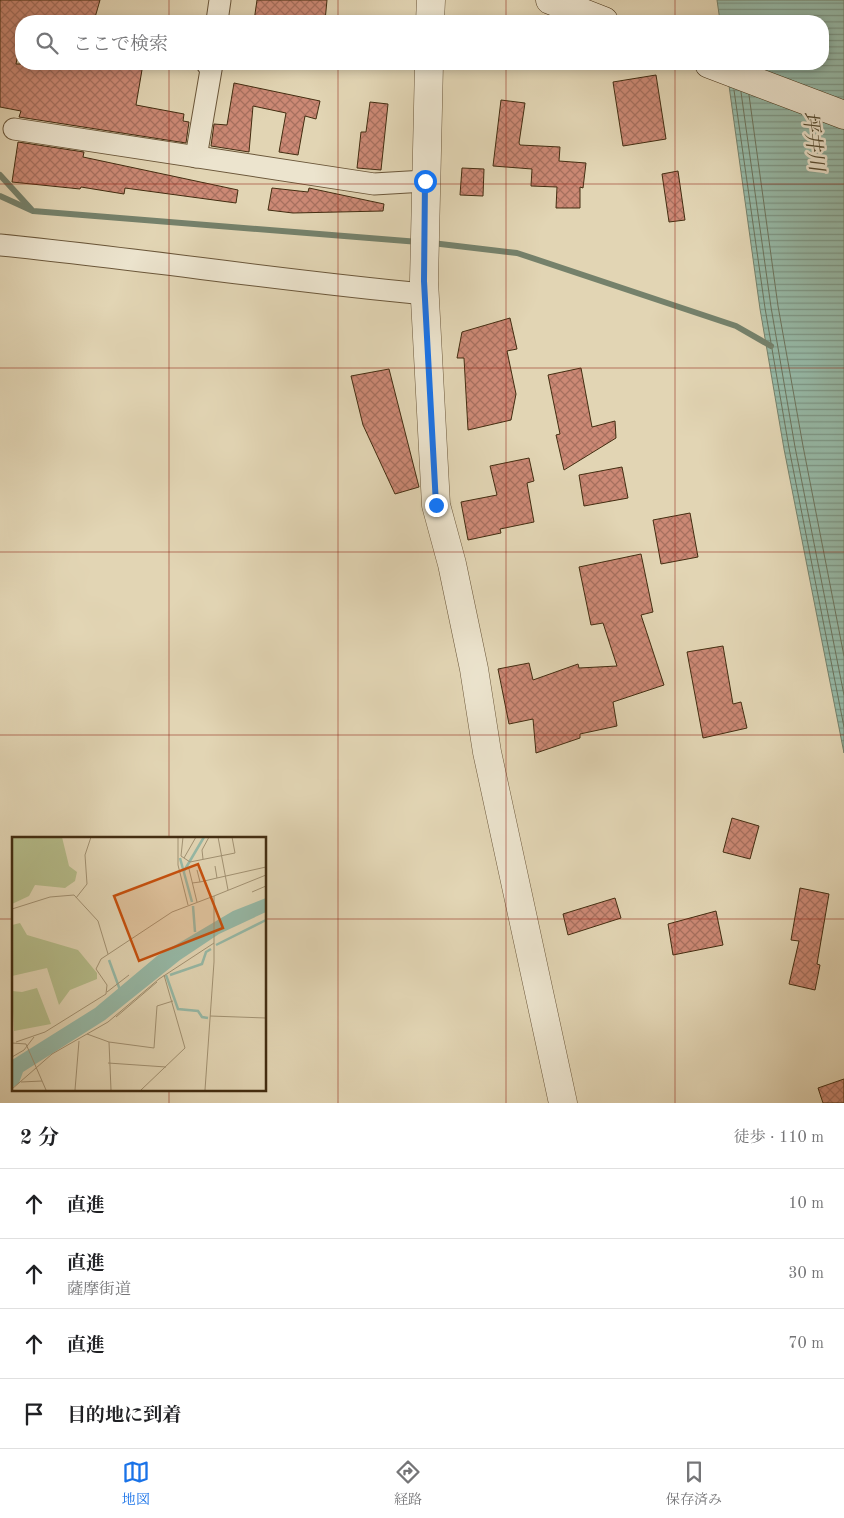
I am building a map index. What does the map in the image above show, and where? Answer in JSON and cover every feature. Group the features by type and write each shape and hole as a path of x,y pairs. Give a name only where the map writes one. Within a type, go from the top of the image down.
{"street":[{"path":"218,15 220,0"},
{"path":"430,15 431,0"},
{"path":"550,0 589,15"},
{"path":"196,157 209,70"},
{"path":"429,70 424,201 424,288 436,505 452,564 474,669 487,752 563,1103"},
{"path":"725,70 844,115"},
{"path":"14,129 374,184 424,201"},
{"path":"0,245 424,288"}],"water":[{"name":"坪井川","path":"717,0 844,0 844,753 784,449 760,309 727,70 829,70 829,15 719,15"}],"building":[{"path":"0,0 100,0 96,15 15,15 15,70 142,70 136,105 184,114 183,121 189,122 186,143 19,117 21,111 0,107"},
{"path":"257,0 327,0 326,15 255,15"},
{"path":"656,75 666,139 623,146 613,82"},
{"path":"234,83 320,101 316,119 305,116 298,155 279,152 286,113 253,106 249,152 211,146 214,124 227,125"},
{"path":"501,100 525,103 520,145 560,147 559,161 586,163 583,188 580,187 580,208 556,208 557,187 531,186 532,169 493,166"},
{"path":"370,102 388,104 381,170 357,168 361,132 366,132"},
{"path":"18,142 84,152 83,157 238,190 236,203 125,188 124,194 81,187 80,189 12,182"},
{"path":"462,168 484,169 483,196 460,195"},
{"path":"678,171 685,220 669,222 662,174"},
{"path":"272,188 308,192 309,188 384,204 383,211 293,213 268,210"},
{"path":"510,318 517,349 507,351 516,394 511,420 468,430 464,358 457,358 462,332"},
{"path":"581,368 592,427 615,421 616,438 564,470 556,435 560,434 548,375"},
{"path":"389,369 419,487 395,494 363,425 351,376"},
{"path":"529,458 534,481 527,483 534,522 500,529 501,533 468,540 461,502 497,495 490,466"},
{"path":"622,467 628,498 584,506 579,475"},
{"path":"690,513 698,557 661,564 653,520"},
{"path":"641,554 653,612 641,615 664,685 613,702 617,726 580,734 580,738 536,753 533,719 509,724 498,669 529,663 533,680 578,664 579,668 617,666 603,623 591,625 579,567"},
{"path":"723,646 733,704 741,702 747,728 703,738 687,652"},
{"path":"732,818 759,826 750,859 723,852"},
{"path":"800,888 829,894 817,964 820,965 815,990 789,984 799,941 791,940"},
{"path":"615,898 621,918 568,935 563,914"},
{"path":"716,911 723,945 673,955 668,924"},
{"path":"844,1079 844,1103 823,1103 818,1088"}],"waterway":[{"path":"0,175 31,209"},
{"path":"0,196 33,211 419,242"},
{"path":"432,243 517,253 736,326 771,346"}],"route":[{"path":"425,181 424,281 436,505"}]}
